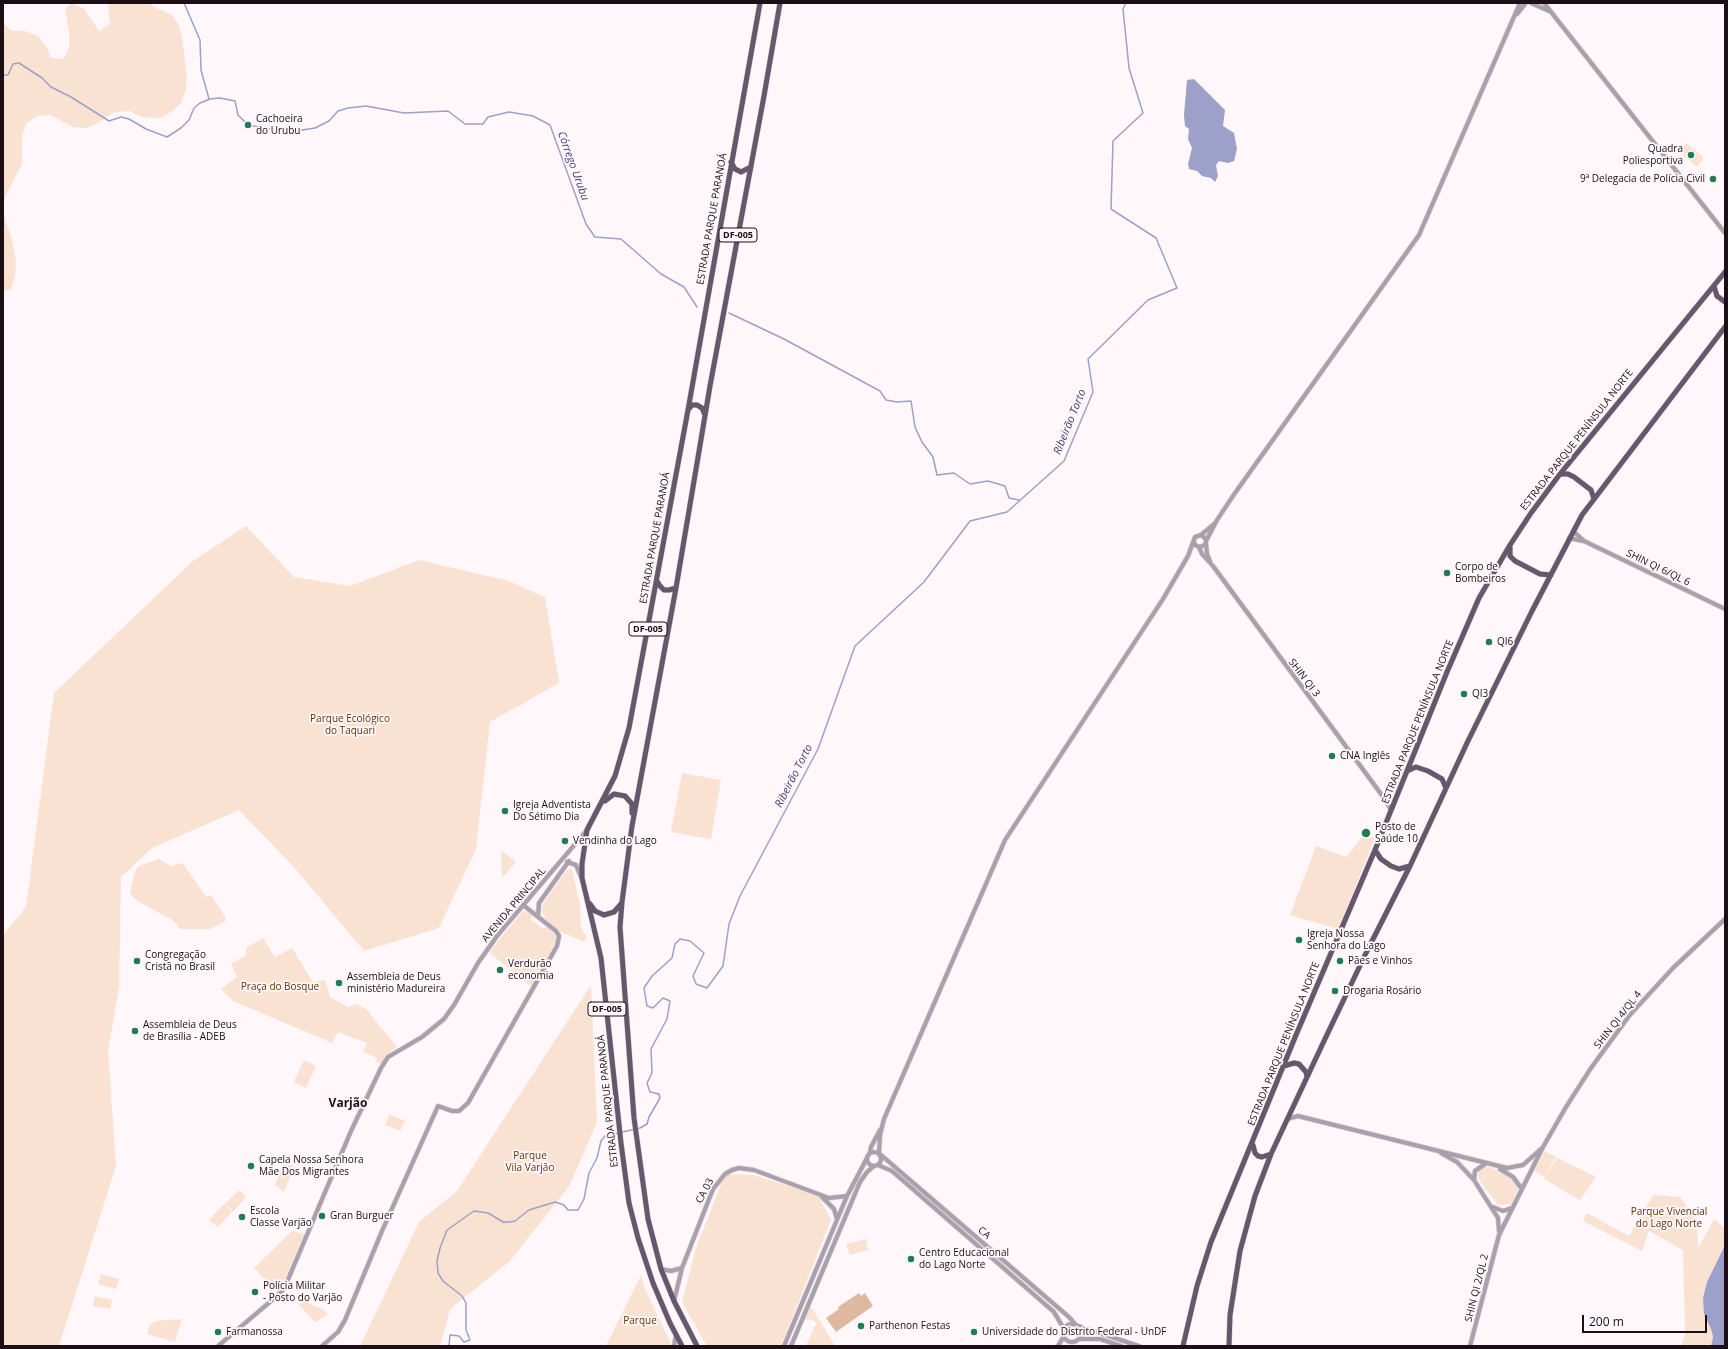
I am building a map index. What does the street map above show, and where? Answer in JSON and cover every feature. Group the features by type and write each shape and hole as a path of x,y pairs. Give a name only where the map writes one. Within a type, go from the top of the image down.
{"main road":[{"name":"ESTRADA PARQUE PARANOÁ","path":"682,1346 653,1283 638,1238 630,1203 621,1143 601,958 582,878 583,851 587,830 615,776 624,749 688,410 703,318 760,3"},
{"path":"776,3 778,11"},
{"name":"DF-005","path":"697,1346 674,1301 661,1269 648,1219 636,1142 620,927 632,826 780,3"},
{"path":"731,162 735,169 741,172 751,167"},
{"name":"ESTRADA PARQUE PENÍNSULA NORTE","path":"1183,1346 1197,1286 1211,1242 1479,598 1530,514 1560,474 1725,272"},
{"path":"1714,286 1717,296 1725,302"},
{"path":"1228,1346 1230,1315 1240,1251 1255,1196 1271,1154 1446,788 1573,531 1594,499 1725,328"},
{"path":"688,410 695,404 700,405 705,416"},
{"path":"1560,474 1568,474 1580,481 1591,490 1594,499"},
{"path":"1510,545 1510,556 1515,561 1540,574 1551,575"},
{"path":"657,580 662,588 669,590 676,588"},
{"path":"1407,771 1416,767 1428,771 1442,779 1446,788"},
{"path":"599,807 614,794 625,796 632,804 632,826"},
{"path":"1375,850 1381,859 1395,867 1402,868 1410,866"},
{"path":"587,900 595,911 604,915 617,910 622,902"},
{"path":"1284,1066 1294,1063 1299,1064 1306,1072 1307,1077"},
{"path":"1253,1144 1253,1148 1258,1156 1262,1157 1271,1154"}],"street":[{"path":"1188,556 1199,547 1203,546 1206,542 1217,520 1418,235 1520,3"},
{"path":"1513,20 1524,4 1531,3 1549,11"},
{"path":"1544,3 1725,233"},
{"path":"784,1346 847,1196 870,1153 874,1140 881,1128 1005,840 1153,616 1188,556 1195,538 1201,535 1217,520"},
{"name":"SHIN QI 6/QL 6","path":"1573,531 1584,541"},
{"path":"1201,535 1205,538 1206,542"},
{"name":"SHIN QI 6/QL 6","path":"1569,538 1584,541 1725,609"},
{"path":"1194,542 1195,545 1199,547"},
{"name":"SHIN QI 3","path":"1206,542 1207,554 1213,566"},
{"name":"SHIN QI 3","path":"1199,547 1202,554 1213,566 1384,798 1391,810"},
{"path":"1384,798 1395,800"},
{"name":"AVENIDA PRINCIPAL","path":"218,1346 284,1289 351,1131 381,1068 388,1058 422,1037 444,1019 485,953 587,830"},
{"path":"560,863 569,861 573,863 578,868 582,878"},
{"path":"538,916 539,903 569,861"},
{"path":"322,1346 338,1332 347,1316 407,1173 438,1106 452,1111 459,1111 468,1103 559,943 559,936 556,931 523,906"},
{"name":"SHIN QI 4/QL 4","path":"1512,1208 1543,1147 1591,1068 1626,1020 1673,968 1725,920"},
{"path":"1293,1106 1298,1116"},
{"name":"SHIN QI 4/QL 4","path":"1287,1119 1298,1116 1439,1152 1457,1155 1497,1167 1512,1168 1523,1165 1543,1147"},
{"path":"791,1346 860,1182 867,1172 882,1160 879,1140 881,1128"},
{"path":"870,1153 874,1151 880,1154"},
{"name":"SHIN QI 4/QL 4","path":"1439,1152 1458,1162 1474,1180 1491,1206"},
{"name":"CA","path":"880,1154 1069,1317 1076,1325 1139,1346"},
{"path":"867,1158 869,1163 876,1165"},
{"path":"1474,1180 1475,1171 1486,1164"},
{"name":"CA","path":"876,1165 892,1171 1054,1312 1064,1329"},
{"path":"1497,1167 1513,1177 1522,1188"},
{"name":"CA 03","path":"674,1301 682,1268 713,1189 725,1174 739,1168 754,1170 821,1196 835,1198 847,1196"},
{"name":"CA 03","path":"821,1196 834,1209 837,1219"},
{"path":"1491,1206 1500,1211 1506,1211 1512,1208"},
{"name":"SHIN QI 2/QL 2","path":"1491,1206 1499,1222 1499,1235"},
{"name":"SHIN QI 2/QL 2","path":"1470,1346 1499,1235 1512,1208"},
{"path":"661,1269 671,1271 682,1268"},
{"path":"1058,1346 1064,1336 1064,1329 1068,1324 1076,1325 1081,1332 1075,1346"},
{"path":"674,1346 676,1334"},
{"path":"1064,1336 1068,1341 1074,1342 1078,1340 1100,1339 1120,1346"}],"green space":[{"path":"72,3 84,9 99,31 110,24 108,3 149,3 158,9 171,14 179,25 187,77 186,91 181,103 171,112 159,118 141,117 130,111 115,112 98,123 86,128 73,127 50,115 37,116 26,124 22,137 22,164 5,197 3,210 3,23 12,31 25,31 38,36 46,46 51,58 64,59 69,47 69,33 65,9"},
{"name":"Quadra Poliesportiva","path":"1686,143 1704,158 1697,167 1679,152"},
{"path":"3,210 11,235 16,262 15,276 11,289 3,292"},
{"name":"Parque Ecológico do Taquari","path":"246,526 294,577 350,586 419,560 509,581 545,597 559,683 490,722 476,849 439,928 364,951 294,867 239,810 152,848 121,877 119,988 108,1050 116,1166 59,1346 3,1346 3,935 26,907 54,693 193,561"},
{"path":"682,773 721,780 711,839 671,832"},
{"path":"1363,836 1375,838 1338,929 1290,915 1316,846 1346,857"},
{"path":"501,850 516,862 502,878"},
{"path":"159,859 171,866 183,863 206,897 211,895 226,918 225,921 210,929 180,929 174,921 136,900 130,893 135,871 139,866"},
{"path":"572,869 580,905 581,927 587,938 584,942 561,932 545,918 542,912 543,904 549,895 567,870"},
{"path":"524,911 532,915 531,920 543,929 547,926 554,933 556,938 555,943 533,985 530,986 491,954 490,951"},
{"name":"Praça do Bosque","path":"263,938 275,957 292,948 313,982 325,980 330,997 348,1007 356,1004 366,1009 397,1047 386,1055 381,1064 376,1062 377,1058 363,1052 367,1043 338,1032 332,1043 233,1001 221,989 237,977 231,964 246,955 246,948"},
{"name":"Parque Vila Varjão","path":"591,985 597,1122 570,1185 510,1261 450,1309 440,1346 360,1346 419,1222 457,1191"},
{"path":"304,1060 316,1066 306,1088 294,1082"},
{"path":"389,1114 405,1121 400,1131 385,1125"},
{"path":"1545,1151 1556,1157 1545,1177 1534,1171"},
{"path":"1557,1158 1596,1177 1580,1200 1544,1179"},
{"path":"284,1162 294,1166 284,1192 275,1185"},
{"path":"1489,1167 1500,1171 1515,1181 1518,1189 1512,1204 1498,1205 1479,1180 1478,1172 1481,1168"},
{"path":"725,1174 753,1175 818,1195 831,1220 781,1346 707,1346 682,1302 696,1248"},
{"path":"239,1190 246,1197 233,1212 225,1204"},
{"name":"Parque Vivencial do Lago Norte","path":"1653,1195 1680,1197 1697,1221 1698,1248 1714,1219 1725,1228 1725,1245 1707,1282 1704,1314 1711,1329 1713,1338 1711,1346 1681,1346 1685,1333 1683,1250 1649,1231 1642,1251 1583,1221 1587,1213 1629,1236"},
{"path":"224,1204 232,1212 218,1227 209,1220"},
{"path":"292,1231 304,1234 282,1286 277,1292 254,1268"},
{"path":"866,1239 868,1250 850,1255 846,1244"},
{"path":"101,1274 119,1279 116,1289 98,1284"},
{"name":"Parque","path":"641,1275 645,1289 672,1346 606,1346"},
{"path":"95,1296 112,1300 110,1309 93,1306"},
{"path":"301,1300 322,1309 328,1314 315,1322 298,1304"},
{"path":"809,1307 812,1308 835,1346 806,1346 816,1324 815,1321 805,1319"},
{"path":"182,1319 175,1342 147,1334 149,1326 155,1321"}],"shaded area":[{"path":"859,1293 861,1296 865,1293 873,1306 836,1332 826,1318 839,1309 838,1307"}],"water":[{"path":"1194,79 1225,110 1223,126 1234,133 1237,149 1234,161 1228,163 1219,161 1216,165 1218,176 1215,182 1211,178 1202,176 1197,171 1189,169 1188,164 1192,148 1188,139 1189,129 1185,126 1184,115 1187,80"},
{"path":"1725,1245 1725,1346 1711,1346 1713,1337 1704,1314 1703,1298 1707,1282"}],"waterway":[{"name":"Córrego Urubu","path":"184,3 200,40 201,70 209,99"},
{"name":"Ribeirão Torto","path":"449,1346 450,1335 459,1336 464,1342 470,1340 466,1330 466,1303 462,1296 443,1281 438,1273 437,1261 447,1230 474,1211 488,1213 503,1222 509,1222 515,1221 529,1210 555,1202 564,1205 568,1210 578,1210 584,1199 589,1173 597,1158 601,1141 605,1136 640,1128 647,1124 649,1117 660,1098 659,1094 650,1092 647,1083 652,1073 651,1049 667,1019 670,1001 663,998 653,1008 647,1006 644,988 652,976 672,958 675,944 680,939 690,941 704,953 693,976 696,984 707,988 723,966 729,924 740,896 818,749 855,646 924,582 970,521 1007,512 1064,461 1093,392 1088,359 1148,300 1177,288 1156,238 1111,209 1113,141 1143,113 1129,68 1123,9 1126,3"},
{"name":"Córrego Urubu","path":"3,75 8,75 13,64 19,63 42,78 51,87 71,97 109,121 121,117 129,119 146,129 167,137 181,128 189,120 194,108 200,103 210,99 220,98 235,101 238,115 248,125 282,131 296,131 315,128 329,121 338,111 366,106 404,113 448,111 465,124 483,124 488,117 509,112 533,116 550,125 586,224 595,237 621,239 661,274 684,287 697,307"},
{"path":"729,313 784,339 880,391 886,400 897,402 911,401 915,427 922,442 933,457 937,475 954,473 970,484 988,481 1005,486 1009,498 1019,500"}],"place":[{"name":"Cachoeira do Urubu","path":"248,125"},
{"name":"Quadra Poliesportiva","path":"1691,155"},
{"name":"9ª Delegacia de Polícia Civil","path":"1713,179"},
{"name":"Corpo de Bombeiros","path":"1447,573"},
{"name":"QI6","path":"1489,642"},
{"name":"QI3","path":"1464,694"},
{"name":"CNA Inglês","path":"1332,756"},
{"name":"Igreja Adventista Do Sétimo Dia","path":"505,811"},
{"name":"Posto de Saúde 10","path":"1366,833"},
{"name":"Vendinha do Lago","path":"565,841"},
{"name":"Igreja Nossa Senhora do Lago","path":"1299,940"},
{"name":"Congregação Cristã no Brasil","path":"137,961"},
{"name":"Pães e Vinhos","path":"1340,961"},
{"name":"Verdurão economia","path":"500,970"},
{"name":"Assembleia de Deus ministério Madureira","path":"339,983"},
{"name":"Drogaria Rosário","path":"1335,991"},
{"name":"Assembleia de Deus de Brasília - ADEB","path":"135,1031"},
{"name":"Capela Nossa Senhora Mãe Dos Migrantes","path":"251,1166"},
{"name":"Gran Burguer","path":"322,1216"},
{"name":"Escola Classe Varjão","path":"242,1217"},
{"name":"Centro Educacional do Lago Norte","path":"911,1259"},
{"name":"Polícia Militar - Posto do Varjão","path":"255,1292"},
{"name":"Parthenon Festas","path":"861,1326"},
{"name":"Farmanossa","path":"218,1332"},
{"name":"Universidade do Distrito Federal - UnDF","path":"974,1332"}],"district":[{"name":"Varjão","path":"348,1104"}]}
